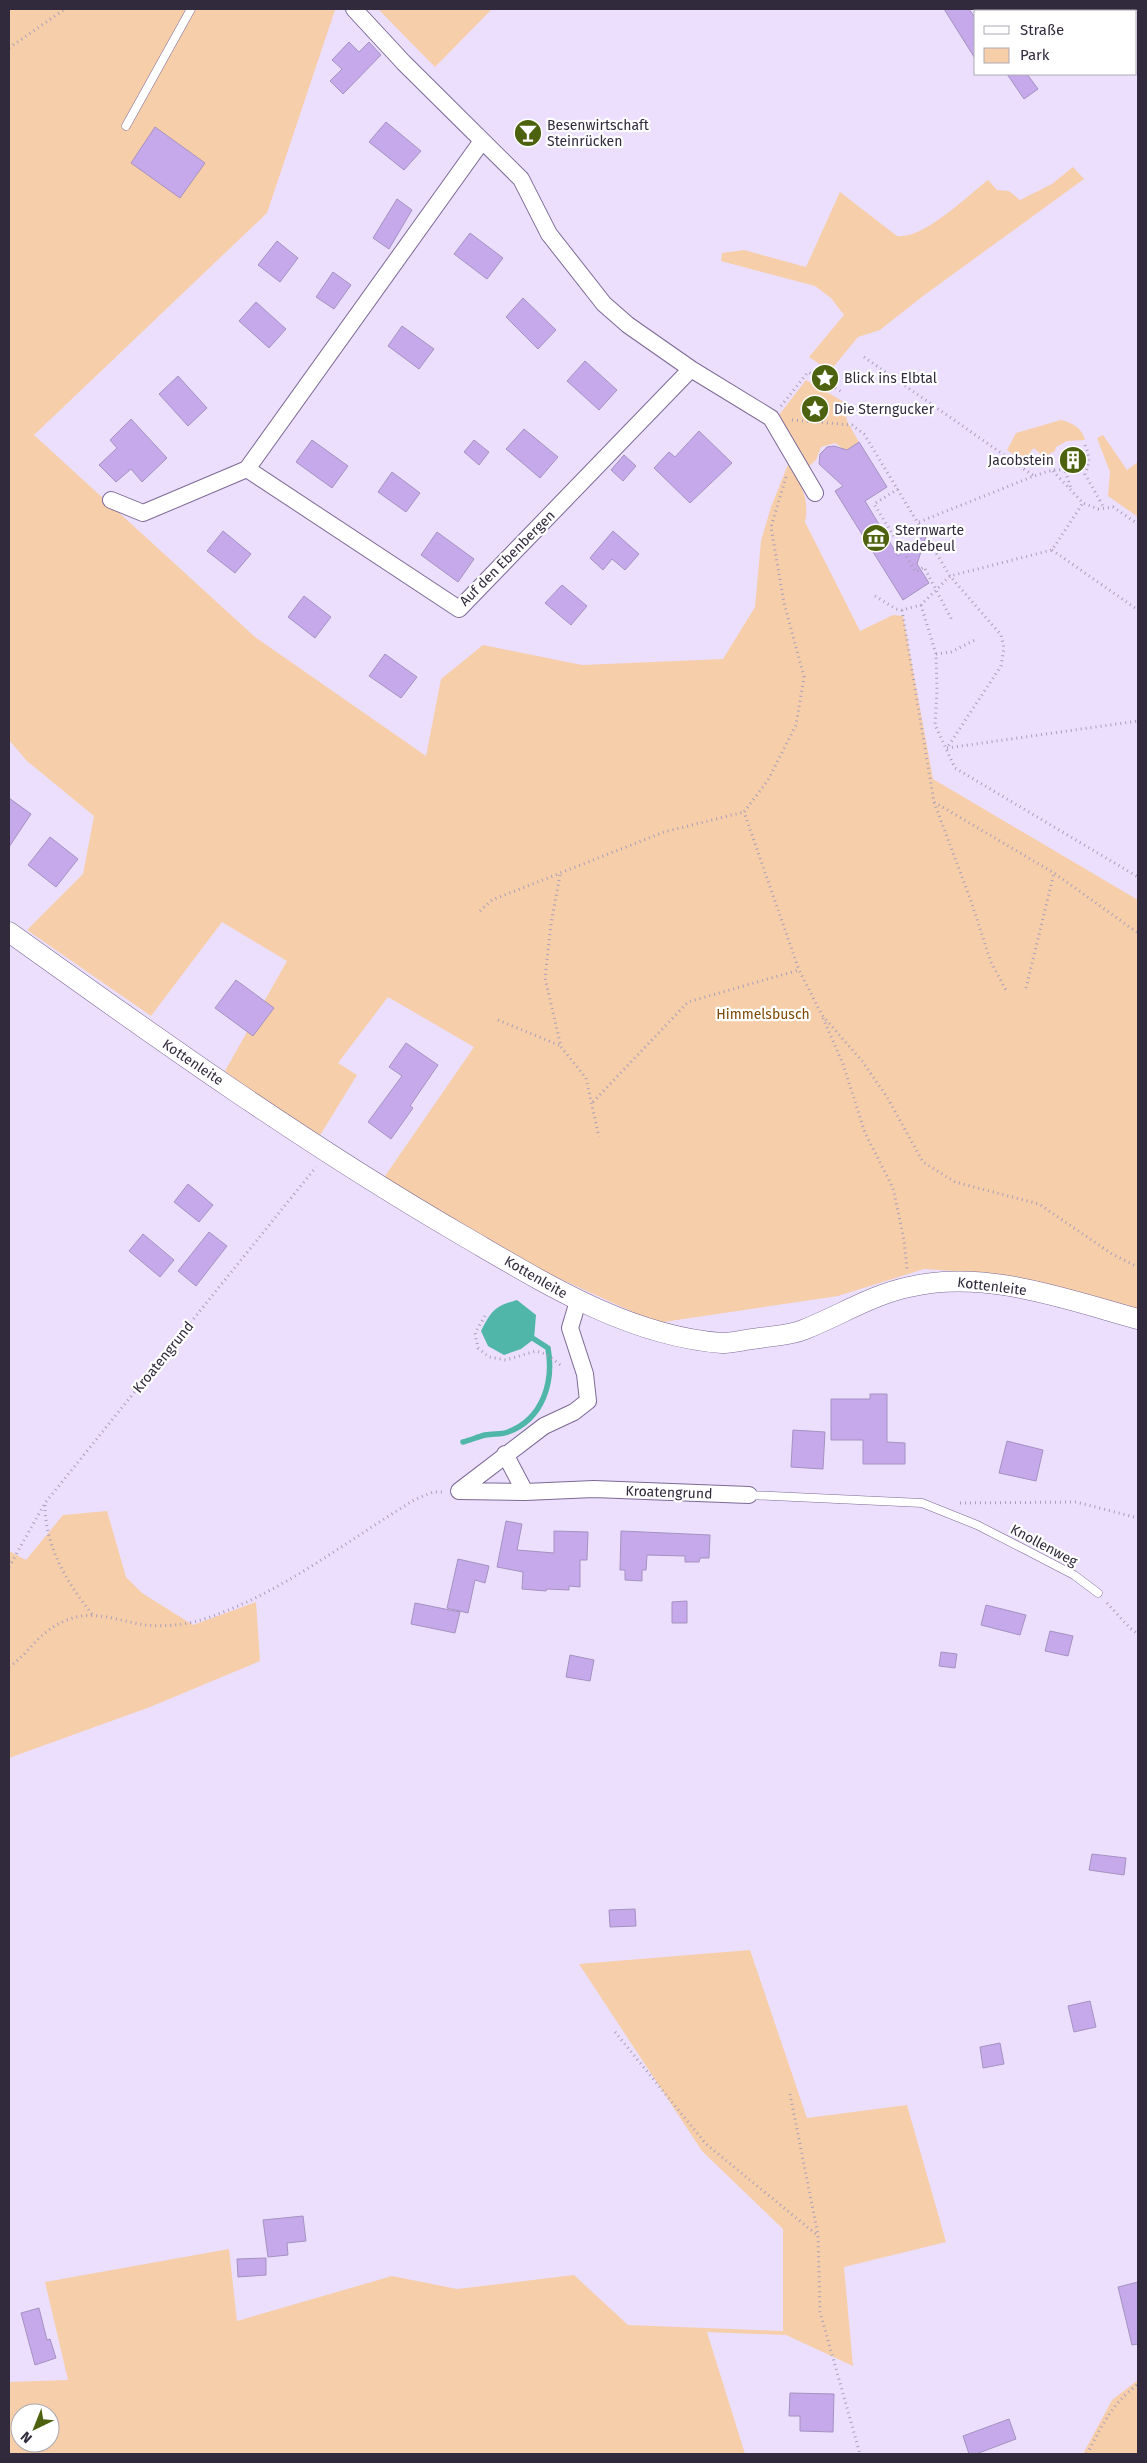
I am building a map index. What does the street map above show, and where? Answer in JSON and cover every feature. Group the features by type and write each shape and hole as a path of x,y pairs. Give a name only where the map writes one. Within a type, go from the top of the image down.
{"street":[{"path":"354,9 404,63 521,179 549,234 604,304 628,326 691,369 771,418 815,493"},
{"path":"111,500 143,514 247,469 482,141"},
{"name":"Auf den Ebenbergen","path":"247,469 459,609 691,369"},
{"name":"Kottenleite","path":"9,932 131,1020 327,1153 420,1211 578,1301 673,1336 726,1343 800,1331 872,1298 909,1286 948,1281 990,1283 1030,1290 1138,1318"},
{"path":"459,1491 544,1426 574,1412 588,1401 585,1374 570,1328 578,1301"},
{"path":"505,1454 525,1492"},
{"name":"Kroatengrund","path":"459,1491 525,1492 594,1489 749,1495"}],"lane":[{"path":"126,126 191,9"},
{"name":"Kroatengrund","path":"749,1495 922,1503"},
{"name":"Knollenweg","path":"922,1503 977,1525 1026,1550 1074,1576 1098,1594"}],"path":[{"path":"9,48 65,9"},
{"path":"864,357 1034,476"},
{"path":"771,418 808,372 842,392"},
{"path":"771,418 852,425 864,434 950,576 1001,635 1004,648 1001,666 947,748"},
{"path":"1085,445 1089,454 1085,474 1104,508"},
{"path":"919,522 1052,470 1065,470 1076,470 1084,463 1084,454 1077,447 1068,448 1062,456 1065,470 1071,489"},
{"path":"480,911 492,900 664,832 744,812 768,780 796,726 804,677 784,603 771,527 793,455"},
{"path":"1052,470 1083,503 1098,509 1113,507 1138,524"},
{"path":"898,489 874,504 916,572 924,567 954,622"},
{"path":"875,596 896,610 922,605 950,576 1052,550 1083,503"},
{"path":"1052,550 1138,610"},
{"path":"922,605 936,654 938,691 935,725 955,768 1138,877"},
{"path":"902,610 934,802 971,901 991,962 1007,992"},
{"path":"936,654 951,652 975,640"},
{"path":"947,748 1138,721"},
{"path":"934,802 1054,873 1138,933"},
{"path":"744,812 799,970 822,1015 843,1064 865,1133 893,1188 904,1240 909,1286"},
{"path":"1026,988 1054,873"},
{"path":"560,874 551,924 545,978 561,1046 586,1078 599,1137"},
{"path":"592,1102 688,1002 799,970"},
{"path":"822,1015 862,1061 887,1097 923,1162 955,1182 1039,1204 1112,1254 1138,1267"},
{"path":"498,1020 561,1046"},
{"name":"Kroatengrund","path":"9,1567 45,1503 327,1153"},
{"path":"485,1316 476,1333 478,1348 490,1357 506,1360 536,1351 552,1358"},
{"path":"9,1667 44,1631 68,1619 92,1614 146,1625 178,1625 201,1620 254,1599 416,1499 433,1492 459,1491"},
{"path":"922,1503 1076,1502 1138,1518"},
{"path":"45,1503 45,1524 61,1567 75,1593 92,1614"},
{"path":"1098,1594 1138,1634"},
{"path":"615,2032 706,2144 818,2235"},
{"path":"790,2094 818,2235 820,2312 860,2454"},
{"path":"1087,2454 1109,2412 1120,2398 1138,2384"}],"green space":[{"name":"Himmelsbusch","path":"9,9 335,10 267,213 34,435 255,637 426,756 441,679 483,645 582,665 723,659 755,607 761,541 771,507 789,462 805,498 805,522 860,631 893,615 903,616 933,779 1138,900 1138,1312 1000,1274 924,1269 838,1296 657,1323 453,1230 383,1179 474,1047 388,997 338,1063 357,1075 316,1142 225,1071 287,961 222,922 151,1016 27,930 83,874 94,816 27,761 9,740"},
{"path":"378,9 492,9 435,67"},
{"path":"1073,167 1084,179 923,296 880,330 858,337 830,371 809,357 844,315 831,298 815,286 721,261 722,253 744,250 806,267 840,192 897,236 908,235 932,224 988,180 997,190 1009,191 1020,200 1052,184"},
{"path":"806,380 844,402 847,421 859,442 846,451 835,443 821,447 816,460 809,466 779,415"},
{"path":"1061,420 1082,432 1085,440 1067,441 1044,457 1034,448 1030,452 1036,458 1032,467 1007,450 1016,433"},
{"path":"1103,435 1127,470 1138,462 1138,517 1108,496 1110,472 1097,438"},
{"path":"107,1511 126,1577 142,1593 193,1625 256,1602 260,1661 150,1707 9,1758 9,1551 26,1560 63,1515"},
{"path":"750,1950 807,2118 907,2105 946,2242 844,2267 853,2366 786,2335 707,2332 745,2454 9,2454 9,2382 68,2380 45,2282 229,2249 237,2321 392,2276 457,2289 574,2275 628,2325 783,2331 783,2229 702,2151 579,1964"},
{"path":"1138,2380 1138,2454 1083,2454 1112,2400"}],"shaded area":[{"path":"517,1300 536,1315 534,1339 521,1349 504,1355 488,1346 481,1331 494,1310"}],"building":[{"path":"944,9 969,9 974,16 974,57"},
{"path":"349,42 359,52 369,42 381,55 343,94 330,81 342,69 332,60"},
{"path":"1008,75 1028,75 1038,89 1024,99"},
{"path":"386,122 421,151 404,170 369,142"},
{"path":"155,127 205,163 180,198 131,163"},
{"path":"397,199 412,210 389,249 373,238"},
{"path":"470,233 503,258 487,279 454,254"},
{"path":"277,241 298,258 280,282 258,265"},
{"path":"333,272 351,285 334,309 316,297"},
{"path":"523,298 556,330 538,349 506,317"},
{"path":"256,302 286,329 269,348 239,321"},
{"path":"402,326 434,349 419,369 388,346"},
{"path":"585,361 617,390 599,410 567,381"},
{"path":"178,376 207,408 188,426 159,394"},
{"path":"131,419 167,458 142,482 131,469 116,482 99,465 117,448 110,440"},
{"path":"524,429 558,457 540,478 506,449"},
{"path":"699,431 732,463 690,503 654,468 669,452 675,457"},
{"path":"312,440 348,466 332,488 296,462"},
{"path":"474,440 489,452 479,465 464,452"},
{"name":"Sternwarte Radebeul","path":"859,442 887,487 865,501 898,556 927,533 917,564 929,583 903,600 835,491 843,486 819,464 820,454 827,447 834,446 847,450"},
{"name":"Jacobstein","path":"1073,450 1081,455 1082,459 1077,467 1073,468 1065,463 1064,459 1069,451"},
{"path":"624,455 636,466 623,481 611,470"},
{"path":"392,472 420,493 406,512 378,492"},
{"path":"223,531 251,554 235,573 207,551"},
{"path":"613,531 639,554 625,570 612,559 603,570 590,558"},
{"path":"437,532 474,559 458,582 421,555"},
{"path":"562,585 587,606 571,625 545,603"},
{"path":"304,596 331,617 315,638 288,617"},
{"path":"385,654 417,677 401,698 369,676"},
{"path":"9,798 31,814 9,847"},
{"path":"50,837 78,859 56,887 28,865"},
{"path":"236,980 274,1008 253,1036 215,1008"},
{"path":"406,1043 438,1065 410,1106 413,1108 391,1139 368,1122 402,1076 389,1067"},
{"path":"188,1184 213,1205 199,1222 174,1202"},
{"path":"209,1232 227,1246 196,1286 178,1271"},
{"path":"143,1234 174,1260 160,1277 129,1251"},
{"path":"870,1394 887,1394 887,1442 905,1443 905,1464 863,1464 863,1440 831,1440 831,1399 870,1399"},
{"path":"793,1430 825,1432 823,1469 791,1467"},
{"path":"1007,1441 1043,1450 1036,1481 999,1473"},
{"path":"506,1521 522,1524 517,1550 554,1553 554,1531 588,1532 587,1560 580,1560 580,1587 569,1586 569,1590 547,1589 546,1591 522,1589 523,1572 497,1567"},
{"path":"621,1531 710,1535 709,1558 700,1558 699,1562 685,1562 685,1556 647,1555 646,1570 642,1570 642,1581 625,1580 625,1570 620,1570"},
{"path":"458,1559 489,1566 485,1583 475,1580 468,1613 447,1608"},
{"path":"687,1601 687,1623 672,1623 672,1602"},
{"path":"415,1603 460,1612 455,1633 411,1624"},
{"path":"986,1605 1026,1615 1020,1635 981,1625"},
{"path":"1050,1631 1073,1636 1068,1656 1045,1651"},
{"path":"941,1652 957,1654 955,1668 939,1666"},
{"path":"570,1655 594,1660 590,1681 566,1677"},
{"path":"1092,1854 1126,1858 1124,1875 1089,1870"},
{"path":"635,1909 636,1926 610,1927 609,1910"},
{"path":"1090,2001 1096,2027 1074,2032 1068,2006"},
{"path":"1000,2043 1004,2064 983,2068 980,2047"},
{"path":"303,2216 306,2241 287,2243 288,2255 268,2257 263,2220"},
{"path":"266,2258 266,2275 238,2277 237,2259"},
{"path":"1138,2282 1138,2344 1132,2345 1118,2287"},
{"path":"39,2308 47,2340 50,2339 56,2358 35,2365 21,2313"},
{"path":"790,2393 834,2394 833,2432 800,2431 800,2416 789,2416"},
{"path":"1009,2419 1016,2439 976,2454 969,2454 963,2436"}],"waterway":[{"path":"463,1442 485,1435 508,1432 520,1426 538,1409 547,1386 549,1361 548,1348 534,1339"}],"place":[{"name":"Besenwirtschaft Steinrücken","path":"528,133"},
{"name":"Blick ins Elbtal","path":"825,378"},
{"name":"Die Sterngucker","path":"815,409"},
{"name":"Jacobstein","path":"1073,460"},
{"name":"Sternwarte Radebeul","path":"876,538"}]}
